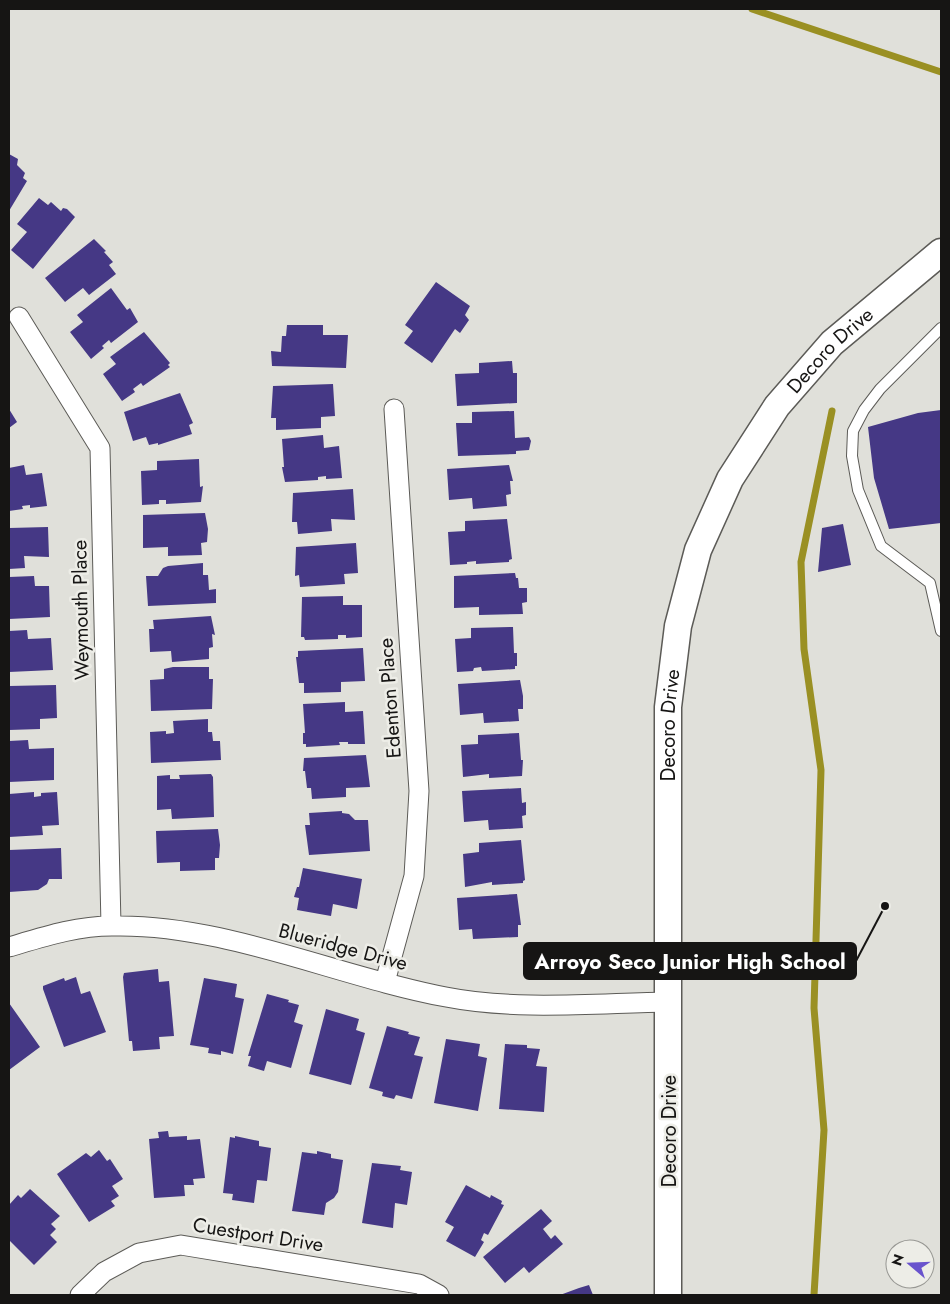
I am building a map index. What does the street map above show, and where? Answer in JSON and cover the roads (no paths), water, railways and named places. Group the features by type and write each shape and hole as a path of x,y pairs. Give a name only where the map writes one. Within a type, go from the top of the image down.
{"main road":[{"name":"Decoro Drive","path":"668,1295 668,706 678,626 698,550 730,479 777,406 832,343 941,252"}],"street":[{"name":"Weymouth Place","path":"19,317 100,448 110,926"},
{"name":"Edenton Place","path":"385,982 414,876 419,791 394,409"},
{"name":"Blueridge Drive","path":"9,946 69,930 110,926 150,926 220,938 447,997 497,1004 669,1002"},
{"name":"Cuestport Drive","path":"80,1295 104,1272 139,1252 181,1245 419,1284 439,1295"}],"lane":[{"path":"941,328 880,389 864,410 853,431 852,456 858,490 881,546 930,583 941,631"}],"waterway":[{"path":"752,9 941,72"},
{"path":"814,1295 824,1130 814,1008 821,770 804,649 801,562 832,411"}],"place":[{"name":"Arroyo Seco Junior High School","path":"885,906"}]}
